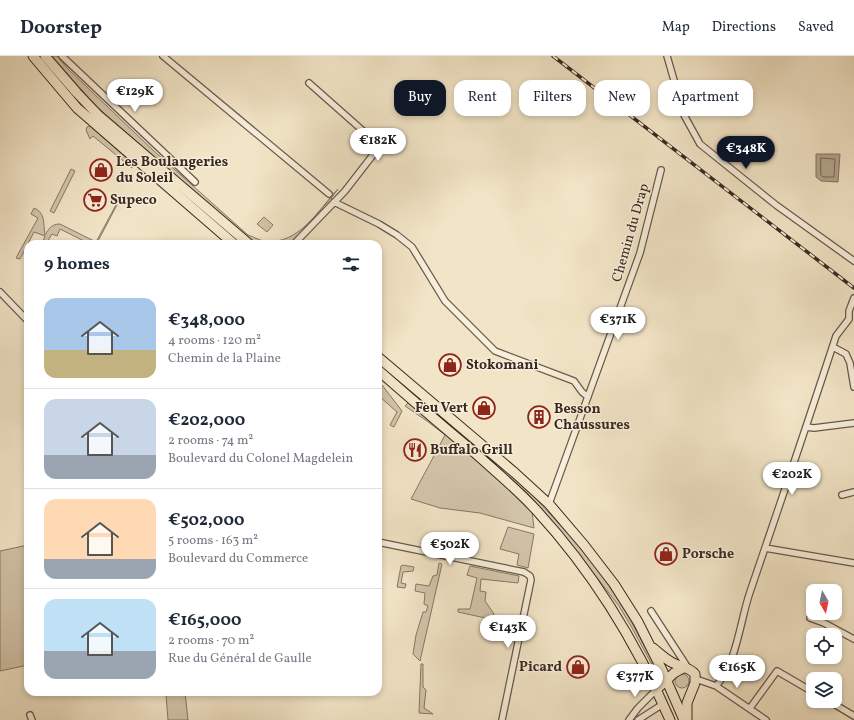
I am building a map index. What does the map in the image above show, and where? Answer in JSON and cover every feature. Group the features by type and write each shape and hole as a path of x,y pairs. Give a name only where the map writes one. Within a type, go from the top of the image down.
{"main road":[{"path":"33,56 77,108 229,240"},
{"path":"45,56 76,93 99,116 244,240"},
{"path":"382,360 515,473 549,504 584,545 614,584 638,622 685,720"},
{"path":"382,373 506,481 537,510 556,532 602,592 616,614 643,663 670,720"},
{"path":"650,646 668,661 686,668 695,674 695,683 687,703 685,720"},
{"path":"656,690 674,673 686,668"},
{"path":"663,704 695,683"}],"street":[{"path":"62,56 195,182"},
{"path":"163,56 329,194"},
{"path":"667,56 684,115 700,144 776,205 854,261"},
{"path":"298,240 345,191 376,151 370,137 309,83"},
{"name":"Chemin du Drap","path":"549,504 640,253 661,170"},
{"path":"334,202 379,224 397,235 412,247 445,301 495,351 574,381 582,392 588,397"},
{"path":"0,292 24,316"},
{"path":"716,686 724,675 736,648 747,600 836,336 852,319 850,311 854,298"},
{"path":"833,347 846,354 850,363 854,387"},
{"path":"806,427 814,428 854,423"},
{"path":"842,494 854,492"},
{"path":"382,543 524,572 530,576 531,580 502,720"},
{"path":"765,548 854,563"},
{"path":"650,611 686,668"},
{"path":"816,620 854,639"},
{"path":"750,708 777,671 806,688"},
{"path":"695,683 716,686 766,720"},
{"path":"629,720 638,708 656,690"},
{"path":"638,720 663,704"},
{"path":"841,708 854,716"}],"shaded area":[{"path":"52,56 57,56 68,69 155,152 248,235 259,240 249,240 96,106"},
{"path":"90,126 132,163 132,168 93,136 90,139 86,130 87,127"},
{"path":"71,169 75,171 54,213 50,211"},
{"path":"338,189 332,197 295,239 281,240 298,232 307,224"},
{"path":"117,203 118,203 99,240 97,240"},
{"path":"34,208 38,210 42,216 45,235 52,226 60,224 92,240 82,240 60,229 57,236 52,234 48,240 44,240 45,236 34,232 30,240 26,240 38,218 31,214"},
{"path":"264,217 273,225 267,232 257,224"},
{"path":"24,243 24,251 20,259 16,258"},
{"path":"382,385 402,411 394,427 390,425 397,412 382,399"},
{"path":"409,402 481,463 532,511 534,528 480,513 440,508 411,499 445,435 405,406"},
{"path":"469,441 528,490 581,548 602,575 626,612 658,673 656,672 619,606 565,537 529,495"},
{"path":"508,527 534,534 528,568 517,565 519,554 500,549"},
{"path":"24,546 24,666 0,671 0,551"},
{"path":"439,563 442,564 420,661 413,654 416,635 423,612 426,612 428,606 424,604 425,593 415,591 416,584 429,586 433,576 437,575"},
{"path":"402,565 414,567 413,571 403,572 401,583 406,584 405,588 397,587"},
{"path":"470,566 519,576 518,583 481,579 480,591 486,592 485,601 494,614 491,619 517,625 517,628 489,623 490,619 458,612 458,609 470,609 477,578 467,575"},
{"path":"421,664 423,664 423,687 426,690 424,708 433,714 419,713"},
{"path":"679,674 685,674 689,678 689,684 685,688 679,688 675,684 675,678"},
{"path":"166,696 185,696 188,720 168,720"}],"water":[{"path":"816,154 840,154 838,182 821,181 816,177"}],"railway":[{"path":"553,56 854,288"}],"place":[{"name":"Les Boulangeries du Soleil","path":"101,170"},
{"name":"Supeco","path":"95,200"},
{"name":"Stokomani","path":"450,365"},
{"name":"Feu Vert","path":"484,408"},
{"name":"Besson Chaussures","path":"539,417"},
{"name":"Buffalo Grill","path":"415,450"},
{"name":"Porsche","path":"666,554"},
{"name":"Picard","path":"578,667"}]}
